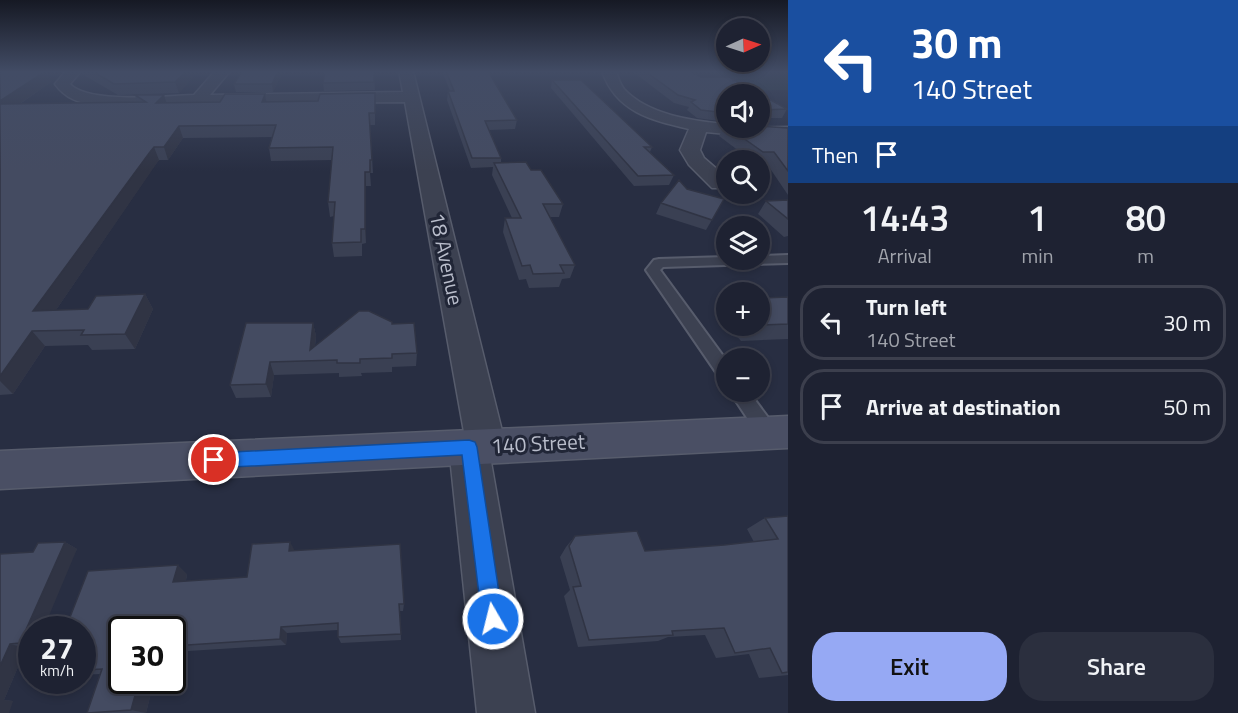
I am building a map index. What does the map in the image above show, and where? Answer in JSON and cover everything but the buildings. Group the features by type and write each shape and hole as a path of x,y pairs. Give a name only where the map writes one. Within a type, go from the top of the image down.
{"main road":[{"name":"140 Street","path":"0,470 778,432"}],"street":[{"name":"18 Avenue","path":"413,104 478,447 506,713"},
{"path":"634,104 659,115 699,126 788,132"},
{"path":"699,126 690,150 696,161 716,179"}],"lane":[{"path":"716,359 653,270 659,263 788,259"},
{"path":"749,402 778,432"}],"route":[{"path":"214,460 469,447 493,619"}]}
